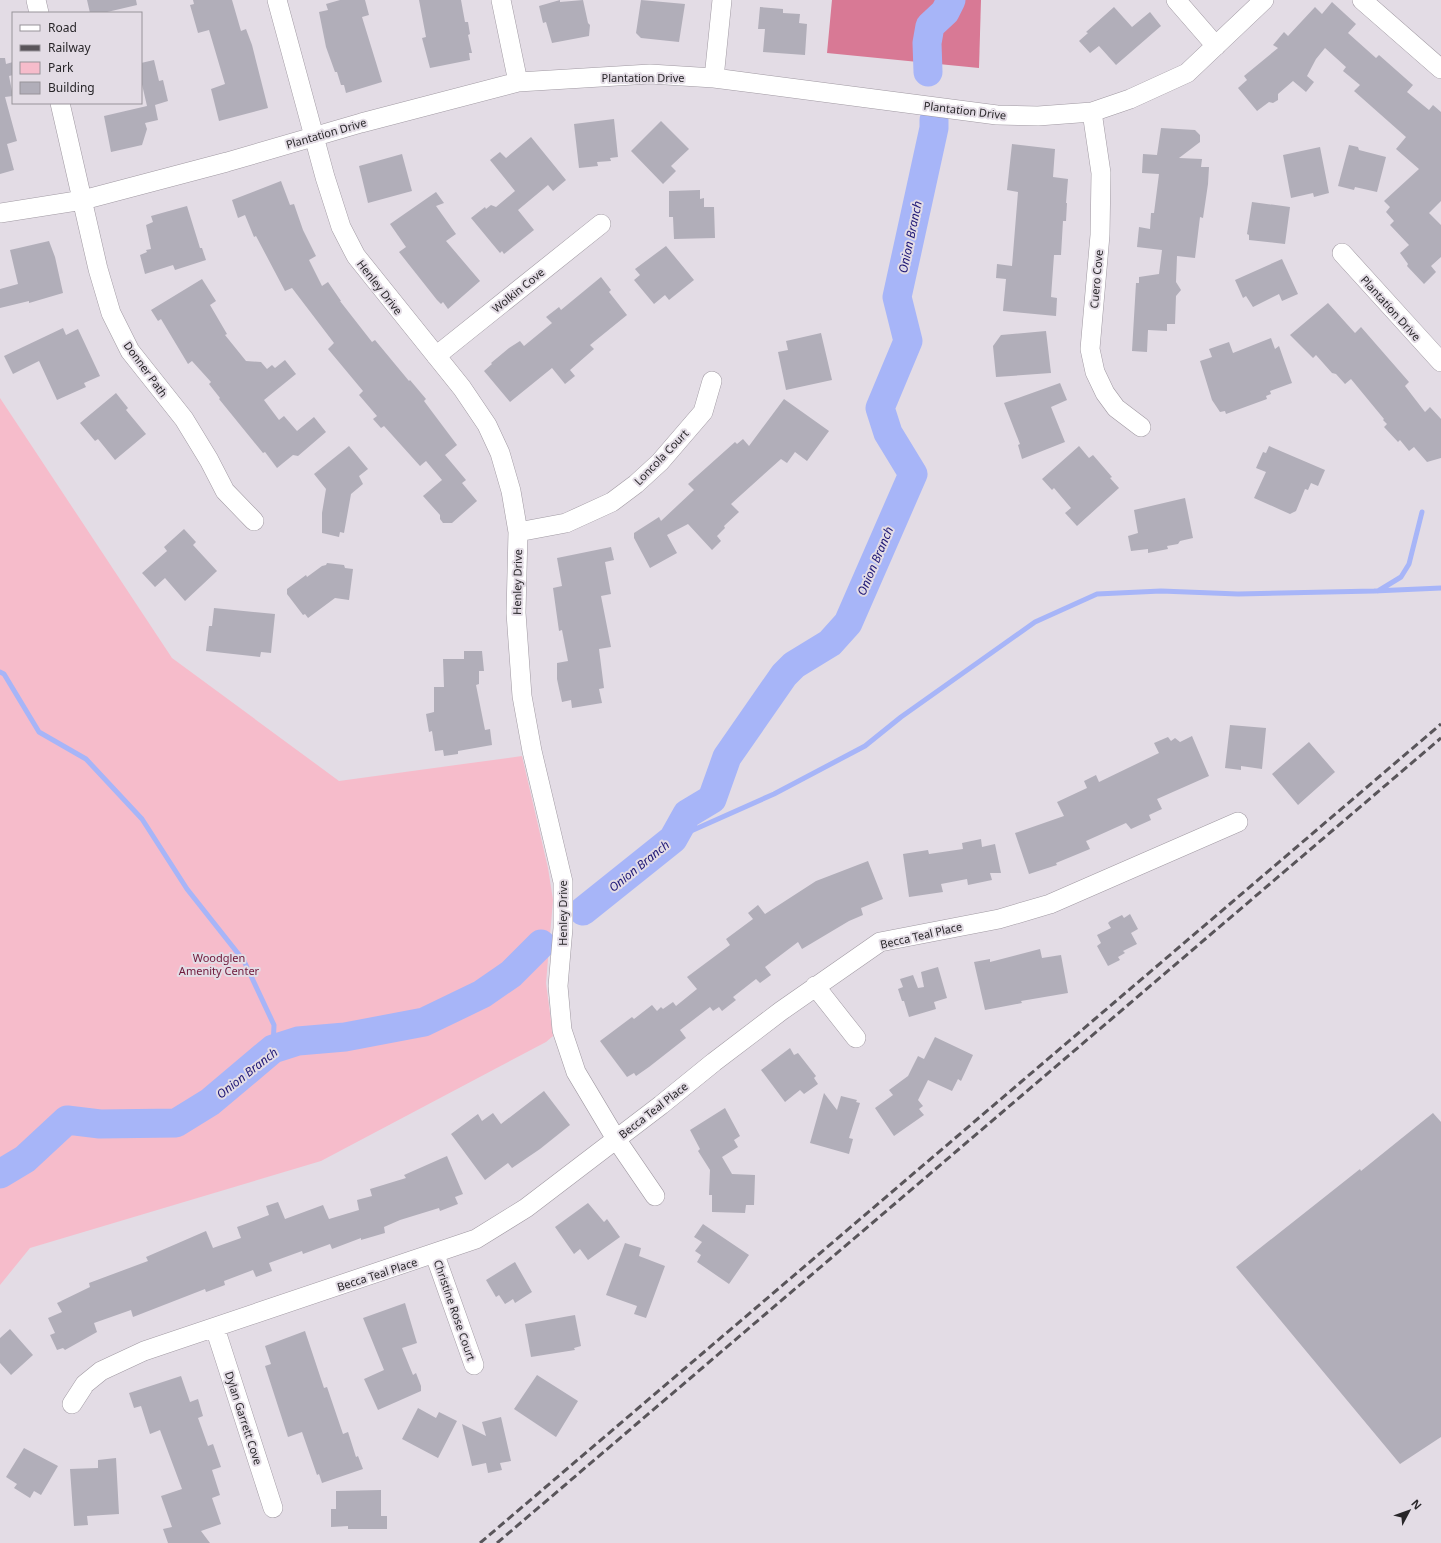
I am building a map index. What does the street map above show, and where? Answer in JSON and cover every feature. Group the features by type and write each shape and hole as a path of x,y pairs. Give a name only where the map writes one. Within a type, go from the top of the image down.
{"street":[{"path":"36,0 39,12"},
{"name":"Henley Drive","path":"277,0 314,137 341,228 356,256 462,388 487,425 504,467 511,491 518,532 516,612 522,696 532,751 563,882 563,928 558,986 562,1030 576,1072 616,1139 655,1196"},
{"path":"501,0 518,82"},
{"path":"714,78 722,0"},
{"path":"1176,0 1216,46"},
{"name":"Plantation Drive","path":"0,214 83,200 361,123 518,82 650,74 714,78 997,115 1038,116 1092,112 1130,99 1187,73 1264,0"},
{"path":"1362,0 1441,69"},
{"name":"Donner Path","path":"60,104 98,269 111,313 130,351 184,419 209,460 225,491 254,521"},
{"name":"Cuero Cove","path":"1092,112 1101,173 1100,235 1090,349 1096,372 1105,393 1116,408 1141,427"},
{"name":"Wolkin Cove","path":"436,356 601,224"},
{"name":"Plantation Drive","path":"1342,253 1441,362"},
{"name":"Loncola Court","path":"518,532 566,523 612,502 636,484 660,462 703,412 712,380"},
{"name":"Becca Teal Place","path":"72,1404 85,1384 101,1371 144,1351 435,1255 476,1240 526,1208 662,1105 714,1062 815,986 880,942 1024,913 1050,904 1238,822"},
{"path":"815,986 856,1038"},
{"name":"Christine Rose Court","path":"435,1255 474,1365"},
{"name":"Dylan Garrett Cove","path":"215,1328 273,1508"}],"green space":[{"name":"Woodglen Amenity Center","path":"0,398 172,658 339,781 522,756 548,868 553,900 546,983 553,1036 546,1042 321,1161 30,1248 0,1285"}],"shaded area":[{"path":"832,0 981,0 979,68 827,53"}],"building":[{"path":"87,0 136,0 137,5 107,12 90,12"},
{"path":"193,0 232,0 241,31 246,29 252,45 268,108 219,121 211,89 225,84 209,30 198,33 190,5 194,4"},
{"path":"340,0 365,0 369,15 362,17 382,82 346,93 344,85 341,85 337,72 335,72 326,47 319,12 328,10 326,4"},
{"path":"419,0 461,0 465,22 468,22 470,34 468,35 472,53 469,53 470,60 430,68 422,38 426,37"},
{"path":"560,0 560,2 583,0 588,23 590,25 589,36 552,43 546,22 543,23 539,6"},
{"path":"641,0 685,4 679,42 641,38 636,33"},
{"path":"1332,2 1356,24 1348,33 1376,58 1379,55 1413,85 1407,92 1429,110 1433,105 1441,112 1441,201 1429,213 1441,225 1441,257 1431,266 1436,272 1424,284 1407,266 1408,264 1400,253 1409,245 1390,225 1394,221 1386,212 1390,207 1384,201 1419,169 1396,149 1406,137 1354,91 1360,85 1343,71 1346,67 1325,48 1316,59 1307,76 1314,82 1306,92 1293,81 1278,94 1278,100 1273,103 1269,102 1257,111 1238,88 1247,80 1244,76 1278,48 1273,45 1284,32 1288,36 1315,7 1322,14"},
{"path":"760,7 783,9 783,13 800,14 799,23 807,24 805,55 763,52 765,29 758,29"},
{"path":"1114,7 1132,27 1150,12 1161,26 1116,65 1099,46 1090,53 1079,41 1088,33 1086,32"},
{"path":"0,58 5,58 6,64 12,62 12,75 9,76 12,96 5,97 17,141 7,144 14,170 0,174"},
{"path":"154,60 159,81 163,80 168,101 155,105 158,120 145,123 147,129 142,145 111,152 104,116 147,106 142,84 142,63"},
{"path":"614,119 618,157 610,158 611,161 597,162 598,166 579,168 574,124"},
{"path":"661,121 689,149 671,166 676,171 663,184 631,151"},
{"path":"1161,128 1195,130 1200,135 1200,142 1179,158 1202,159 1201,167 1209,167 1208,184 1203,218 1200,217 1195,258 1177,256 1176,282 1181,290 1176,296 1175,324 1167,324 1167,331 1148,330 1147,352 1132,351 1136,283 1139,283 1139,277 1159,274 1162,250 1137,247 1139,227 1150,229 1151,213 1154,213 1159,174 1142,173 1143,154 1157,155"},
{"path":"531,137 566,180 553,191 548,185 518,210 534,230 504,254 502,251 500,253 471,218 485,207 486,209 491,205 496,207 515,191 490,160 500,152 506,158"},
{"path":"1012,144 1055,149 1053,177 1068,179 1066,221 1063,221 1061,255 1054,255 1051,297 1057,298 1056,316 1003,311 1006,279 996,278 997,264 1012,266 1018,192 1007,190"},
{"path":"1349,145 1358,147 1359,150 1386,157 1377,192 1355,187 1354,190 1338,186"},
{"path":"1320,147 1329,193 1314,197 1313,193 1291,198 1283,155"},
{"path":"402,154 412,191 368,203 359,166"},
{"path":"281,181 290,205 294,204 303,230 316,256 309,260 322,286 328,282 340,301 372,342 375,340 426,399 424,401 457,445 445,455 466,480 462,483 477,501 452,523 443,523 440,519 440,515 423,496 442,480 426,461 420,466 384,426 381,428 373,419 377,416 359,395 363,391 328,349 334,343 292,288 285,291 256,236 254,237 245,215 238,218 232,200"},
{"path":"700,190 700,199 704,198 704,207 714,207 715,238 674,239 673,217 669,217 669,191"},
{"path":"436,192 444,203 436,206 456,234 446,241 480,281 448,309 443,302 441,304 437,300 399,252 406,247 390,224"},
{"path":"1252,202 1290,207 1285,244 1249,240 1249,235 1247,234"},
{"path":"187,206 200,248 202,248 206,260 175,270 173,265 145,274 140,255 147,252 146,250 151,249 146,225 153,222 151,216"},
{"path":"49,241 55,257 63,293 29,303 29,301 0,308 0,289 18,284 10,250"},
{"path":"666,246 694,280 669,300 665,295 654,304 634,280 640,275 635,269"},
{"path":"1282,259 1298,294 1282,301 1279,294 1253,307 1246,296 1243,298 1235,280"},
{"path":"601,277 611,290 609,292 627,315 590,345 594,349 570,370 575,376 565,384 552,368 510,402 484,371 509,348 520,341 524,346 552,323 546,317 559,307 561,310"},
{"path":"202,279 216,301 210,305 227,334 225,335 246,361 261,362 267,369 272,365 275,368 285,360 296,374 264,400 279,420 284,416 297,431 314,417 326,432 298,456 293,455 277,468 219,399 220,398 209,384 211,382 192,361 188,364 161,319 158,321 151,310"},
{"path":"1328,303 1355,333 1361,327 1409,382 1405,386 1425,412 1430,407 1441,419 1441,458 1427,462 1414,447 1409,451 1400,440 1398,442 1384,427 1387,424 1383,420 1384,419 1351,379 1345,384 1336,374 1332,373 1316,355 1313,358 1290,335"},
{"path":"63,328 66,335 78,329 100,376 84,383 86,387 57,400 39,361 13,374 4,356"},
{"path":"1046,331 1051,373 996,377 993,346 1001,335"},
{"path":"821,333 832,380 786,390 778,352 788,350 786,341"},
{"path":"1271,338 1275,349 1279,346 1292,383 1270,391 1271,394 1266,396 1267,399 1226,414 1225,411 1220,412 1212,400 1200,361 1212,357 1209,349 1229,342 1233,353"},
{"path":"1060,383 1067,400 1051,407 1065,442 1022,459 1018,445 1020,444 1004,403"},
{"path":"116,393 128,408 126,410 146,434 115,460 98,439 95,441 80,423"},
{"path":"784,399 829,431 807,461 795,452 787,463 781,459 731,504 739,512 724,526 725,528 717,536 721,541 712,550 688,524 667,535 677,553 650,568 634,538 634,533 659,517 661,521 694,490 688,484 735,442 737,444 743,439 749,446"},
{"path":"349,446 368,469 359,476 363,484 351,494 344,533 340,532 339,537 322,533 322,513 326,489 314,474"},
{"path":"1079,446 1089,458 1093,455 1112,477 1110,478 1119,488 1077,526 1065,513 1071,508 1054,488 1052,490 1042,479"},
{"path":"1269,446 1325,470 1318,486 1311,483 1308,490 1305,489 1296,511 1290,514 1254,498 1266,472 1256,468 1263,452 1266,453"},
{"path":"1185,498 1193,538 1180,541 1178,544 1167,546 1168,549 1148,553 1148,549 1131,551 1128,536 1138,533 1134,510"},
{"path":"184,529 196,542 193,545 217,571 185,601 165,578 155,587 142,573 167,551 164,547"},
{"path":"611,547 614,560 605,562 611,594 601,596 611,647 599,649 604,688 599,689 602,703 572,708 571,700 562,702 557,679 557,663 568,661 562,630 559,631 553,588 562,586 557,558"},
{"path":"327,563 344,565 345,568 353,569 349,600 335,598 308,618 305,614 303,615 287,594 287,589 306,575 307,577"},
{"path":"214,608 275,614 271,653 261,652 260,657 206,651 209,626 212,626"},
{"path":"464,651 482,651 484,671 479,671 479,684 476,685 485,730 490,729 492,745 458,751 458,754 444,756 443,750 435,751 432,731 429,732 426,714 434,712 434,687 444,687 443,659 464,659"},
{"path":"1230,725 1266,728 1262,769 1241,766 1241,770 1225,768"},
{"path":"1192,736 1209,776 1157,799 1162,809 1149,815 1151,820 1131,829 1126,823 1086,841 1090,849 1056,863 1057,865 1029,874 1015,833 1064,816 1057,802 1087,788 1084,781 1096,775 1099,782 1159,753 1154,743 1168,737 1171,741 1175,738 1180,742"},
{"path":"1309,742 1335,772 1298,805 1272,774"},
{"path":"981,839 982,847 995,844 1001,873 990,873 992,880 968,885 967,879 941,884 943,892 909,897 903,854 928,850 929,854 963,849 962,843"},
{"path":"868,861 883,899 861,908 863,915 849,921 802,949 798,942 765,967 771,975 760,983 756,979 733,997 736,1000 722,1011 719,1007 713,1011 710,1007 680,1030 686,1038 636,1076 634,1073 627,1077 600,1041 632,1017 634,1019 652,1005 657,1011 661,1007 663,1009 673,1002 676,1006 697,989 687,977 730,945 726,939 753,919 748,913 758,905 765,914 816,881"},
{"path":"1130,914 1138,929 1131,933 1137,944 1123,951 1125,953 1118,957 1120,960 1108,966 1097,946 1101,943 1097,935 1111,928 1108,923 1110,921 1122,915 1124,918"},
{"path":"1040,949 1042,958 1061,955 1068,993 1021,1001 1022,1003 985,1010 974,962 990,959 990,962"},
{"path":"938,967 947,998 934,1002 936,1009 909,1017 898,989 903,987 900,979 913,975 918,988 924,987 921,972"},
{"path":"935,1037 973,1055 961,1081 958,1079 952,1091 928,1080 918,1100 923,1106 919,1109 924,1115 894,1136 875,1108 893,1095 889,1090 908,1076 918,1056 924,1059"},
{"path":"790,1048 794,1055 798,1053 816,1076 814,1078 818,1084 804,1094 800,1090 785,1102 761,1070"},
{"path":"544,1091 570,1125 540,1149 512,1168 508,1163 485,1180 451,1134 478,1114 482,1121 493,1113 501,1124"},
{"path":"824,1093 837,1110 841,1096 857,1100 856,1102 860,1103 849,1138 853,1139 849,1154 810,1143"},
{"path":"725,1108 740,1136 734,1140 738,1147 722,1157 732,1174 755,1175 754,1205 746,1205 745,1213 712,1212 712,1195 709,1195 710,1170 698,1151 700,1149 690,1130"},
{"path":"1433,1113 1441,1122 1441,1437 1400,1464 1236,1267 1360,1169 1361,1171"},
{"path":"447,1156 463,1194 455,1197 458,1204 440,1211 439,1208 400,1220 384,1227 385,1233 361,1240 361,1238 332,1249 330,1244 303,1254 302,1251 269,1263 272,1271 256,1277 253,1270 224,1281 225,1285 206,1292 205,1289 133,1317 131,1310 94,1323 97,1332 65,1350 63,1348 57,1350 50,1335 55,1333 48,1318 62,1312 57,1303 90,1287 89,1283 148,1261 146,1257 206,1231 213,1248 241,1238 237,1227 269,1215 266,1206 278,1202 285,1219 323,1205 329,1219 359,1210 357,1200 372,1196 370,1189 406,1178 404,1175"},
{"path":"588,1203 604,1222 607,1219 620,1237 588,1260 580,1249 574,1254 555,1227"},
{"path":"703,1224 749,1255 729,1284 697,1262 701,1255 695,1251 702,1242 694,1237"},
{"path":"625,1243 641,1248 639,1256 665,1266 646,1318 634,1314 637,1306 606,1295"},
{"path":"515,1262 532,1292 515,1303 513,1299 505,1304 499,1295 496,1297 486,1280"},
{"path":"405,1303 417,1343 402,1348 413,1375 416,1373 421,1386 421,1391 378,1410 364,1379 384,1370 363,1318"},
{"path":"575,1315 581,1346 574,1348 575,1350 531,1357 525,1324"},
{"path":"10,1329 33,1355 11,1375 0,1363 0,1338"},
{"path":"305,1331 324,1388 327,1387 343,1434 348,1432 356,1457 358,1456 363,1469 322,1483 319,1474 317,1475 302,1432 288,1437 265,1366 271,1364 265,1346"},
{"path":"537,1375 578,1401 556,1437 514,1409"},
{"path":"181,1376 190,1402 198,1399 203,1416 198,1418 208,1446 213,1444 221,1467 212,1470 220,1495 212,1498 221,1524 201,1531 210,1543 168,1543 163,1529 172,1527 161,1496 182,1489 160,1430 150,1434 141,1406 134,1408 129,1393"},
{"path":"418,1408 436,1418 439,1412 457,1421 438,1458 402,1439"},
{"path":"501,1417 511,1461 500,1463 502,1470 488,1473 486,1463 472,1466 462,1424 486,1436 482,1422"},
{"path":"24,1448 58,1466 41,1495 34,1491 30,1498 14,1488 17,1484 6,1477"},
{"path":"116,1458 119,1514 87,1516 88,1525 74,1526 70,1469 98,1468 98,1460"},
{"path":"381,1490 381,1516 387,1516 387,1529 348,1529 348,1526 331,1527 331,1509 336,1509 336,1491"}],"waterway":[{"name":"Onion Branch","path":"928,72 927,43 930,26 945,12 951,0"},
{"name":"Onion Branch","path":"583,911 673,839 687,814 712,799 727,757 784,675 794,665 830,643 848,623 913,474 888,433 880,408 908,341 897,297 934,128 934,120"},
{"path":"1378,591 1401,577 1409,564 1422,512"},
{"path":"673,839 774,794 865,746 901,717 1035,622 1097,594 1161,591 1238,594 1441,588"},
{"path":"0,672 4,674 39,732 86,759 142,819 187,889 244,961 274,1025 273,1049"},
{"name":"Onion Branch","path":"0,1174 25,1159 67,1120 100,1124 176,1123 210,1102 273,1049 298,1041 345,1037 424,1022 482,994 511,974 541,944"}],"railway":[{"path":"480,1543 1441,724"},
{"path":"497,1543 1441,738"}]}
